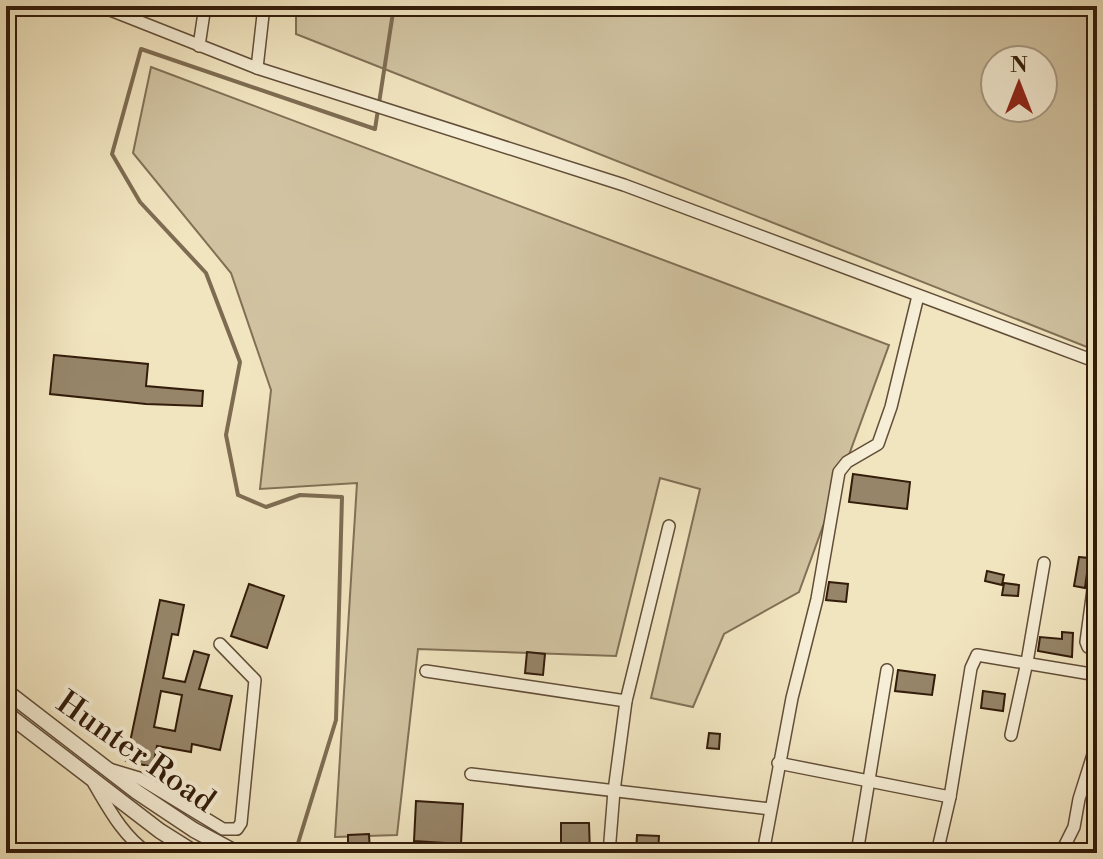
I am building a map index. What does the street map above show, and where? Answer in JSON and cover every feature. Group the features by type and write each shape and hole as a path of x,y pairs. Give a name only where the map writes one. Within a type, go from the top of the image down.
{"street":[{"path":"100,6 257,68 624,185 1097,362"},
{"path":"199,46 205,6"},
{"path":"257,68 264,6"},
{"path":"763,853 778,763 817,599 839,472 847,462 878,444 891,407 918,296"},
{"path":"609,853 626,701 669,526"},
{"path":"1097,560 1086,642 1088,647 1097,650"},
{"path":"1011,735 1044,563"},
{"path":"104,768 139,778 223,829 237,829 241,823 255,680 220,644"},
{"path":"937,853 950,797 973,659 986,654 1097,675"},
{"path":"857,853 887,670"},
{"path":"426,671 626,701"},
{"name":"Hunter Road","path":"6,691 104,768 194,830 231,850"},
{"name":"Hunter Road","path":"6,713 160,831 195,853"},
{"path":"1061,853 1074,827 1079,799 1097,742"},
{"path":"778,763 950,797"},
{"path":"471,774 770,809"},
{"path":"92,780 115,819 148,853"},
{"path":"416,853 430,853"}],"shaded area":[{"path":"296,6 1097,6 1097,351 296,34"},
{"path":"151,67 889,345 799,592 724,634 693,707 651,698 700,489 660,478 616,656 418,649 397,835 335,837 357,483 260,489 271,390 231,273 133,153"}],"building":[{"path":"54,355 148,364 146,386 203,391 202,406 146,404 50,394"},
{"path":"853,474 910,482 907,509 849,502"},
{"path":"1079,557 1089,558 1085,588 1074,586"},
{"path":"987,571 1004,575 1002,585 985,581"},
{"path":"829,582 848,584 846,602 826,600"},
{"path":"1004,583 1019,585 1018,596 1002,595"},
{"path":"249,584 284,596 267,648 231,636"},
{"path":"160,600 184,605 178,635 172,634 163,678 185,682 194,651 209,655 199,689 232,696 220,750 192,744 191,752 157,746 153,767 126,761","holes":["161,691 182,695 175,731 154,727"]},
{"path":"1062,632 1073,633 1072,657 1038,651 1040,637 1062,639"},
{"path":"527,652 545,654 543,675 525,673"},
{"path":"898,670 935,675 932,695 895,691"},
{"path":"983,691 1005,694 1003,711 981,708"},
{"path":"709,733 720,734 719,749 707,748"},
{"path":"416,801 463,804 461,844 414,841"},
{"path":"561,823 589,823 590,853 561,853"},
{"path":"369,834 370,853 348,853 348,835"},
{"path":"637,835 659,836 658,853 636,853"}],"waterway":[{"path":"295,853 336,720 342,497 300,495 266,507 238,495 226,435 240,362 206,273 140,202 112,154 141,49 375,129 394,6"}]}
